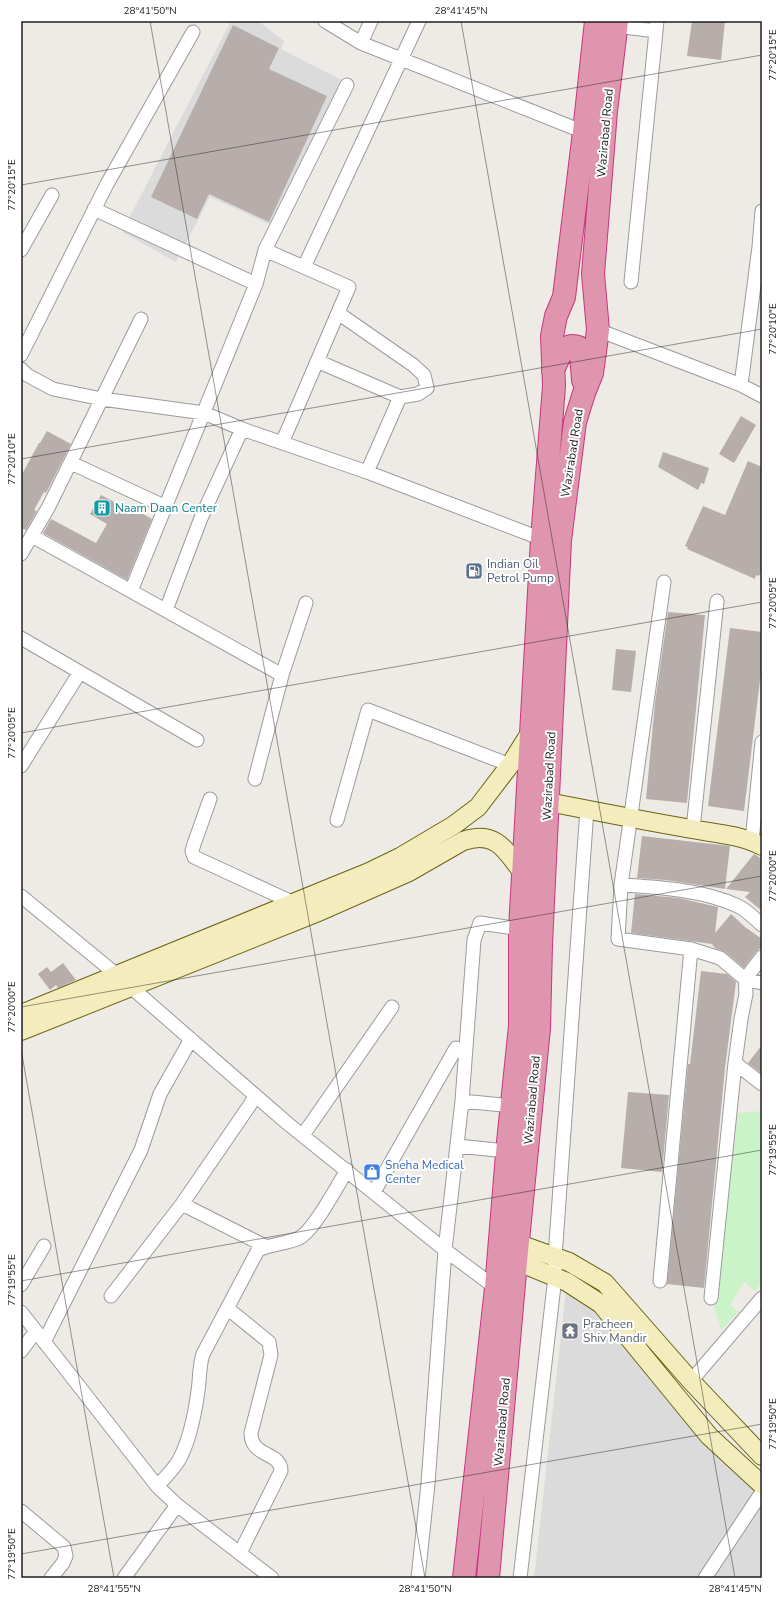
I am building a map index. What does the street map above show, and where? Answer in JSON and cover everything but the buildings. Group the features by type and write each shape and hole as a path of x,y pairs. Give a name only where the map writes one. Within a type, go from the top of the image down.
{"highway":[{"name":"Wazirabad Road","path":"464,1578 496,1288 507,1151 520,1026 520,929 522,872 542,539 554,386 552,336 556,316 564,297 584,132 610,23"},
{"name":"Wazirabad Road","path":"488,1578 517,1252 539,1028 541,945 560,540 575,422 592,373 598,330 593,274 606,111 610,23"},
{"path":"553,371 560,354 569,347 578,347 581,354 584,393"},
{"name":"Wazirabad Road","path":"453,1578 469,1534"},
{"name":"Wazirabad Road","path":"492,1535 498,1578"}],"main road":[{"path":"21,1014 294,903 400,858 454,825 478,807 510,765 530,733"},
{"path":"548,802 693,830 725,834 757,844"},
{"path":"21,1031 316,913 409,872 463,841 472,838 491,839 501,844 522,872"},
{"path":"517,1252 555,1257 569,1262 605,1283 691,1381 761,1454"},
{"path":"517,1252 555,1277 568,1282 601,1304 709,1436 762,1485"}],"street":[{"path":"325,21 342,25 361,43 584,132"},
{"path":"361,43 372,21"},
{"path":"304,267 419,21"},
{"path":"610,23 656,26 631,282"},
{"path":"21,355 94,209 193,32"},
{"path":"131,591 256,284 265,250 347,85"},
{"path":"21,250 52,195"},
{"path":"94,209 256,284"},
{"path":"741,385 761,246 762,211"},
{"path":"265,250 349,288 282,443"},
{"path":"317,361 400,397 418,394 428,388 424,375 414,365 338,313"},
{"path":"21,554 48,508 142,319"},
{"path":"598,330 741,385 762,396"},
{"path":"21,369 27,375 53,389 102,399 204,413 242,429 367,472 542,539"},
{"path":"367,472 400,397"},
{"path":"166,610 201,518 242,429"},
{"path":"71,463 166,507"},
{"path":"32,536 282,675"},
{"path":"664,582 621,885 618,939 691,949 720,958 745,979 762,982"},
{"path":"693,830 717,601"},
{"path":"255,779 282,675 306,603"},
{"path":"21,638 197,740"},
{"path":"21,766 80,672"},
{"path":"337,820 368,710 510,765"},
{"path":"757,844 762,742"},
{"path":"210,800 192,851 194,857 294,903"},
{"path":"520,1578 555,1277 555,1257 587,809"},
{"path":"621,885 710,895 739,906 762,925"},
{"path":"21,896 117,975 303,1135 445,1250 496,1288"},
{"path":"418,1578 428,1484 445,1250 462,1101 474,940 480,923 520,929"},
{"path":"660,1281 691,949"},
{"path":"711,1298 740,1019 746,994 745,979 762,957"},
{"path":"303,1135 392,1008"},
{"path":"44,1342 141,1150 160,1094 191,1039"},
{"path":"374,1192 456,1048"},
{"path":"735,1063 762,1084"},
{"path":"111,1296 182,1204 256,1096"},
{"path":"462,1101 512,1106"},
{"path":"457,1146 507,1151"},
{"path":"157,1486 173,1469 183,1450 193,1417 200,1363 203,1354 258,1250 265,1246 293,1240 305,1235 347,1170"},
{"path":"182,1204 265,1246"},
{"path":"21,1285 44,1246"},
{"path":"691,1381 762,1298"},
{"path":"227,1308 269,1342 271,1356 251,1433 251,1440 257,1448 278,1461 281,1466 281,1471 240,1553"},
{"path":"21,1312 157,1486 176,1505 272,1578"},
{"path":"21,1351 36,1331"},
{"path":"747,1471 761,1454"},
{"path":"705,1578 762,1492"},
{"path":"124,1578 176,1505"},
{"path":"21,1511 64,1547 66,1556 63,1563 51,1578"}],"shaded area":[{"path":"231,21 258,21 284,41 281,49 342,80 275,227 210,197 176,262 122,232"},
{"path":"567,1282 601,1304 762,1485 762,1578 534,1578"}],"green space":[{"path":"762,1111 762,1282 755,1291 744,1282 730,1305 739,1312 721,1330 714,1306 738,1113"}],"place":[{"name":"Naam Daan Center","path":"102,508"},
{"name":"Indian Oil Petrol Pump","path":"474,571"},
{"name":"Sneha Medical Center","path":"372,1172"},
{"name":"Pracheen Shiv Mandir","path":"570,1331"}]}
